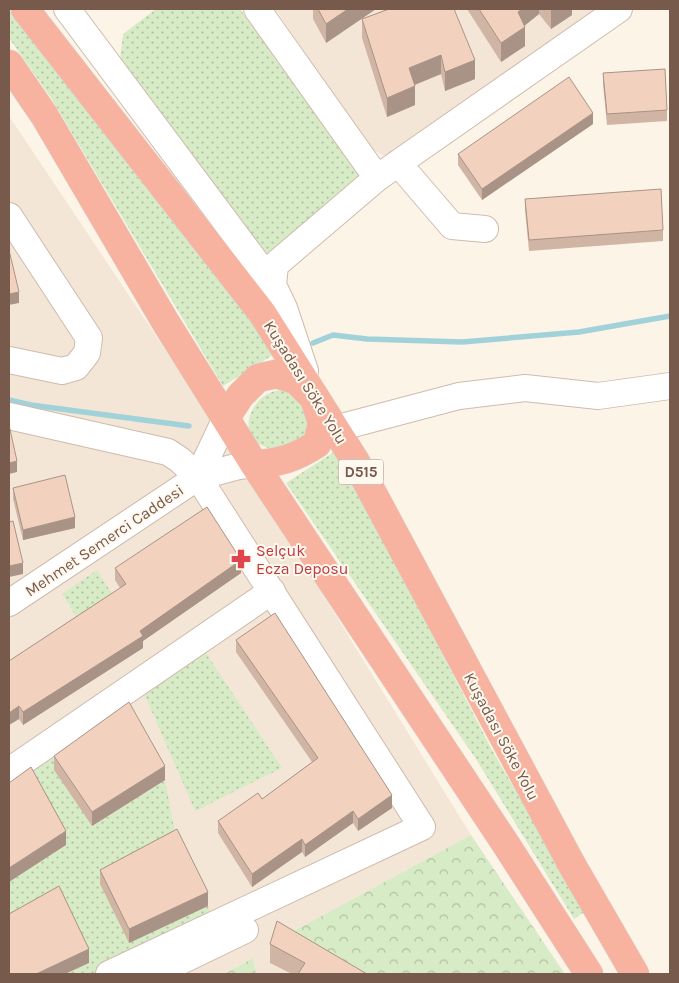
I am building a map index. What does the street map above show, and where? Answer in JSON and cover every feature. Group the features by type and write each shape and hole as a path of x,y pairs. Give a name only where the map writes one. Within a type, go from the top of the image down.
{"highway":[{"name":"Kuşadası Söke Yolu","path":"26,9 262,313 314,398 326,436 356,462 572,865 635,974"},
{"path":"9,64 44,115 166,323 254,464 507,846 589,974"},
{"path":"226,418 240,396 258,378 276,374 296,380 314,398"},
{"path":"254,464 280,462 298,456 326,436"}],"street":[{"path":"67,9 273,286 284,308 314,398"},
{"path":"257,9 377,178"},
{"path":"273,286 275,265 377,178 619,9"},
{"path":"110,67 116,127"},
{"path":"398,163 452,226 485,229"},
{"path":"9,216 89,338 87,353 82,360 76,367 62,371 9,360"},
{"path":"326,436 459,396 525,388 598,396 670,386"},
{"path":"9,416 168,452 180,460 198,477 422,827 416,847 154,974"},
{"name":"Mehmet Semerci Caddesi","path":"198,477 226,418"},
{"name":"Mehmet Semerci Caddesi","path":"9,603 198,477 254,464"},
{"path":"9,771 272,591"},
{"path":"108,974 422,827"}],"shaded area":[{"path":"275,9 619,9 398,163 371,149"},
{"path":"9,116 253,481 471,835 277,940 336,974 256,974 253,958 224,974 9,974"}],"green space":[{"path":"156,9 240,9 363,176 262,261 119,68 123,34"},
{"path":"9,10 251,318 273,355 223,386 51,98 9,38"},
{"path":"284,390 297,398 303,406 308,422 306,433 299,441 289,446 278,449 267,447 257,442 250,432 249,420 257,402 267,394"},
{"path":"337,450 492,750 586,911 574,919 476,759 286,483"},
{"path":"97,570 116,600 80,623 62,594"},
{"path":"198,641 282,768 195,811 139,682"},
{"path":"121,694 93,826 165,780 177,843 208,906 212,919 96,974 65,974 89,963 9,928 9,882 66,845 9,771"},
{"path":"471,835 565,974 336,974 277,940"},
{"path":"253,958 256,974 224,974"}],"building":[{"path":"318,9 348,9 326,24"},
{"path":"389,9 454,9 475,60 445,72 441,55 409,68 415,86 387,98 362,19"},
{"path":"479,9 522,9 518,12 525,27 501,43"},
{"path":"665,69 667,110 607,114 603,73"},
{"path":"569,77 593,113 482,189 458,154"},
{"path":"661,189 663,230 529,240 525,199"},
{"path":"9,250 19,292 9,294"},
{"path":"9,425 17,461 9,463"},
{"path":"65,475 75,517 23,530 13,488"},
{"path":"207,507 241,560 140,631 143,636 23,712 19,706 9,713 9,661 126,584 115,568"},
{"path":"13,521 23,563 9,566 9,522"},
{"path":"275,613 392,795 358,819 353,811 305,845 302,839 252,874 218,821 258,793 262,799 318,758 236,640"},
{"path":"129,702 165,766 92,812 54,756"},
{"path":"31,767 66,831 9,868 9,783"},
{"path":"177,829 208,892 129,929 100,870"},
{"path":"59,886 89,949 36,974 9,974 9,914"},
{"path":"277,921 367,974 298,974 305,963 270,944"}],"waterway":[{"path":"313,343 333,335 367,339 462,342 579,332 670,316"},
{"path":"9,400 31,405 189,426"}],"place":[{"name":"Selçuk Ecza Deposu","path":"241,559"}]}
